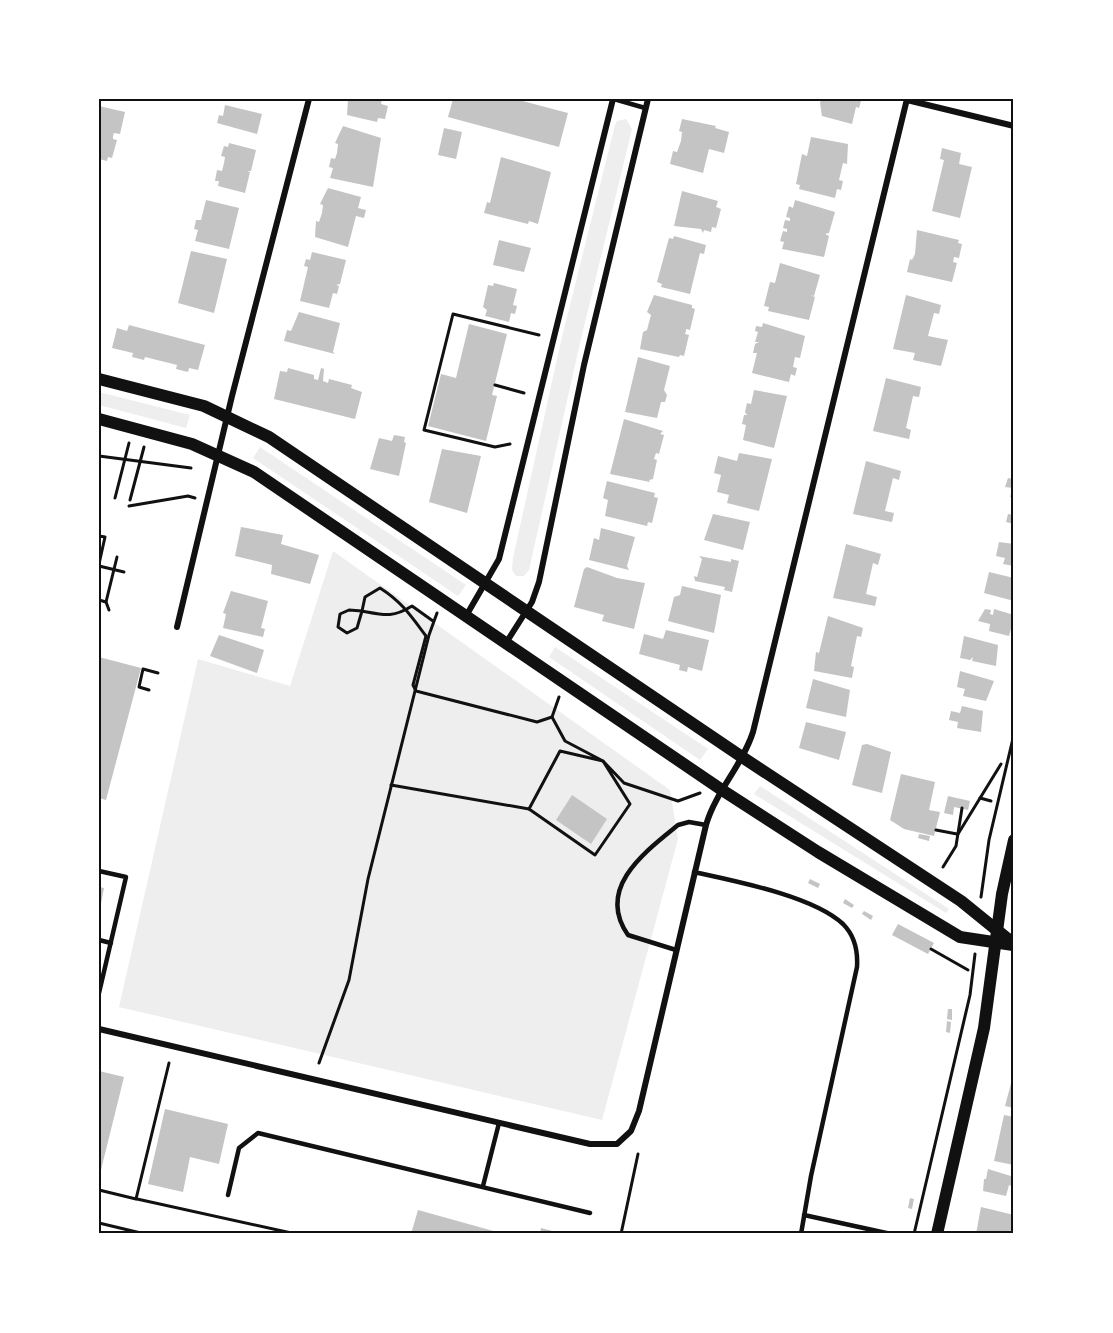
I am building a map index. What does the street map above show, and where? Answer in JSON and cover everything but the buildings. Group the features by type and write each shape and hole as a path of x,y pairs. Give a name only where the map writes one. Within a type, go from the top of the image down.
{"main road":[{"path":"99,379 204,406 228,415 269,437 742,757 961,901 997,937"},
{"path":"99,418 180,440 254,472 722,790 818,852 960,937 997,937 1014,944"},
{"path":"937,1234 984,1028 1004,883 1014,840"}],"street":[{"path":"177,627 228,415 309,99"},
{"path":"466,617 487,584 499,559 614,99"},
{"path":"505,643 526,611 539,582 584,365 648,99"},
{"path":"99,1029 590,1144 616,1144 631,1131 639,1111 706,825 753,732 907,99 1014,126"}],"lane":[{"path":"614,99 645,108"},
{"path":"676,950 628,935 618,912 621,882 628,871 678,825 689,822 706,825"},
{"path":"99,871 126,877 99,993"},
{"path":"694,872 762,889 821,909 843,925 856,946 857,967 801,1234"},
{"path":"99,940 111,943"},
{"path":"483,1186 499,1123"},
{"path":"228,1195 239,1148 258,1133 590,1213"},
{"path":"804,1215 891,1234"}],"path":[{"path":"510,444 495,447 424,429 453,314 539,335"},
{"path":"495,385 524,393"},
{"path":"115,498 129,443"},
{"path":"130,500 144,447"},
{"path":"99,456 191,468"},
{"path":"129,506 188,496"},
{"path":"99,536 105,537 99,565 124,572"},
{"path":"109,610 106,602 117,557"},
{"path":"433,621 412,606 406,610 399,614 384,615 362,611 348,610 340,614 338,627 347,633 357,628 362,611 365,597 381,588 400,601 406,610 426,636 413,685 416,691 537,722 552,717"},
{"path":"99,600 106,602"},
{"path":"320,1063 349,980 391,785 436,615"},
{"path":"149,690 139,687 144,669 158,673"},
{"path":"558,700 552,717 565,741 603,761 624,783 678,801 694,793"},
{"path":"982,876 1014,734"},
{"path":"391,785 529,809 595,855 630,804 603,761 560,752 529,809"},
{"path":"958,834 1001,764"},
{"path":"980,798 992,801"},
{"path":"943,867 956,846 962,808"},
{"path":"961,817 968,818"},
{"path":"936,830 958,834"},
{"path":"931,949 968,970"},
{"path":"956,963 959,957"},
{"path":"915,1234 962,1032 974,967"},
{"path":"136,1199 169,1063"},
{"path":"621,1234 638,1154"},
{"path":"99,1190 296,1234"},
{"path":"99,1223 145,1234"}],"shaded area":[{"path":"626,119 632,129 580,343 529,570 524,576 516,576 512,570 513,558 561,341 615,125 617,121"},
{"path":"99,392 190,415 186,428 99,405"},
{"path":"260,447 466,585 458,596 253,458"},
{"path":"333,551 670,790 678,839 602,1120 119,1007 198,659 290,686"},
{"path":"555,647 708,749 700,760 549,657"},
{"path":"760,786 949,909 946,913 754,794"}],"railway":[{"path":"99,1233 103,1234"}]}
